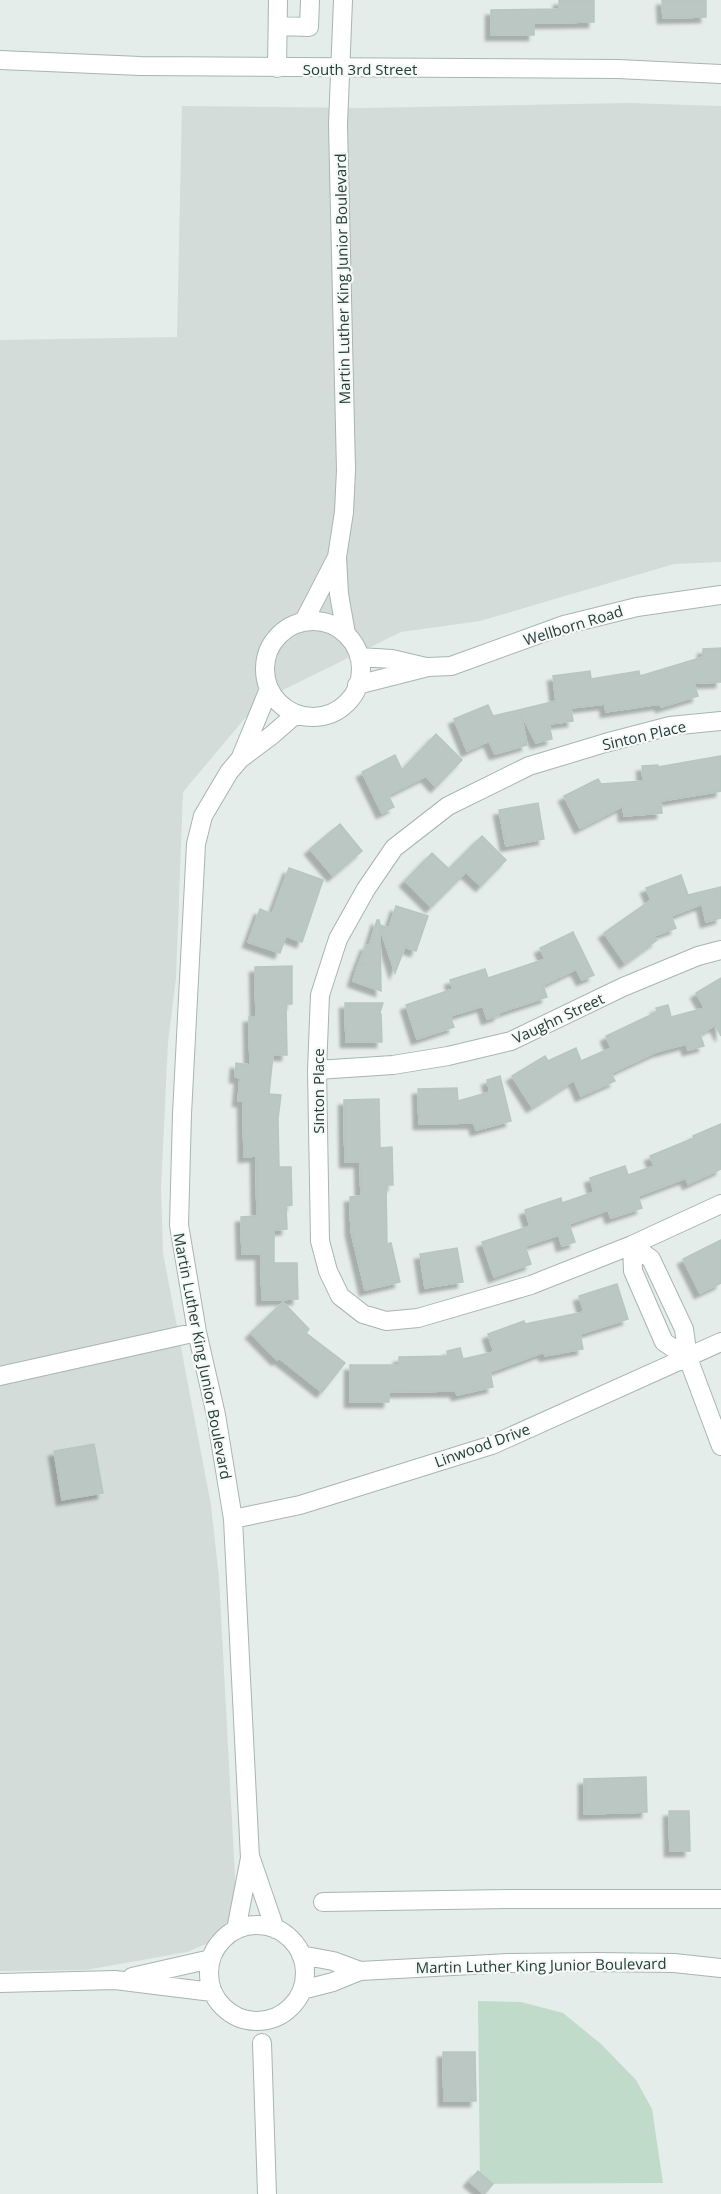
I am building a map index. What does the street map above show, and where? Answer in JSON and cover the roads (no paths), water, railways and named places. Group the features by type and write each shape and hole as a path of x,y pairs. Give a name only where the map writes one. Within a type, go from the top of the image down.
{"street":[{"path":"277,68 278,0"},
{"path":"278,26 309,27 310,0"},
{"name":"Martin Luther King Junior Boulevard","path":"343,0 338,125 346,470 344,512 337,557 339,594 346,634"},
{"name":"South 3rd Street","path":"0,60 341,69 618,69 721,74"},
{"name":"Martin Luther King Junior Boulevard","path":"304,621 337,557"},
{"name":"Wellborn Road","path":"428,667 451,666 564,625 637,607 721,595"},
{"path":"304,621 319,621 334,625 346,634 359,657 360,671 357,685 350,698 339,709 326,715 310,717 296,714 285,708 269,689 265,675 270,647 284,631 304,621"},
{"path":"359,657 392,659 428,667"},
{"path":"357,685 428,667"},
{"name":"Martin Luther King Junior Boulevard","path":"240,759 269,689"},
{"name":"Martin Luther King Junior Boulevard","path":"236,1930 250,1858 233,1519 216,1414 197,1332 179,1225 182,1114 196,844 203,816 229,772 240,759 296,714"},
{"name":"Sinton Place","path":"721,721 670,726 529,766 448,806 394,848 366,889 338,939 320,995 317,1070 320,1241 327,1271 340,1296 363,1314 386,1321 418,1318 531,1285 632,1245 721,1204"},
{"name":"Vaughn Street","path":"317,1070 393,1065 448,1056 511,1041 623,987 698,956 721,950"},
{"path":"632,1245 651,1259 684,1329 688,1358 721,1446"},
{"path":"0,1376 197,1332"},
{"name":"Linwood Drive","path":"233,1519 300,1505 492,1445 721,1342"},
{"name":"Martin Luther King Junior Boulevard","path":"250,1858 275,1929"},
{"path":"323,1902 721,1899"},
{"path":"249,1926 275,1929 295,1944 301,1955 304,1973 302,1990 295,2003 284,2013 258,2022 243,2020 220,2004 213,1992 209,1976 211,1959 225,1937 236,1930 249,1926"},
{"name":"Martin Luther King Junior Boulevard","path":"301,1955 333,1961 360,1971"},
{"path":"116,1980 211,1959"},
{"name":"Martin Luther King Junior Boulevard","path":"302,1990 333,1982 360,1971 509,1963 674,1963 721,1968"},
{"path":"0,1983 116,1980 213,1992"},
{"path":"262,2043 267,2194"}]}
